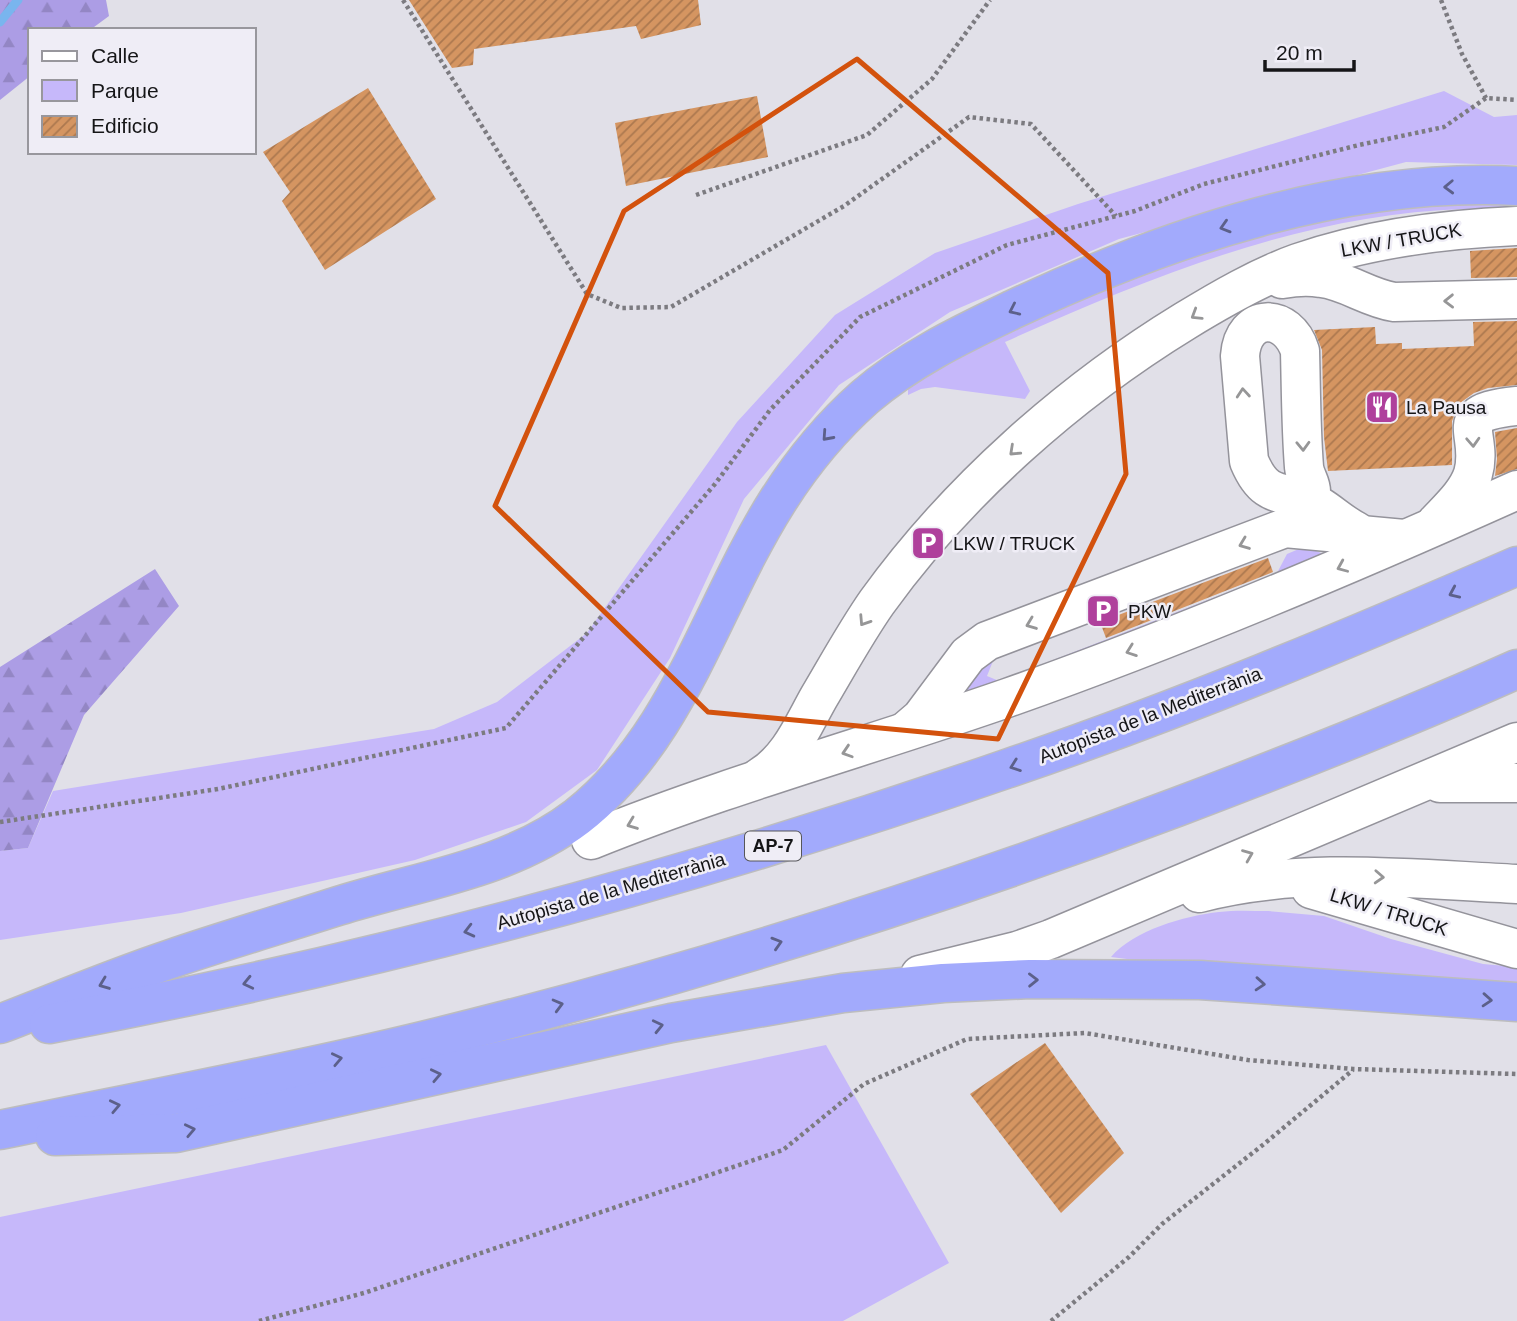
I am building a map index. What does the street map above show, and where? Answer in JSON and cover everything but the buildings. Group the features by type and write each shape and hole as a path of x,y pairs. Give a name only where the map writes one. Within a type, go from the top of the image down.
{"highway":[{"path":"0,1024 168,960 345,904 474,867 545,837 576,817 631,763 666,713 692,669 759,532 795,475 816,448 866,396 928,352 1077,281 1220,228 1285,210 1355,197 1436,187 1517,186"},
{"name":"Autopista de la Mediterrània","path":"0,1033 166,1002 376,954 589,900 805,836 1010,768 1210,694 1517,566"},
{"path":"0,1130 405,1045 557,1006 796,937 910,902 1058,851 1308,758 1517,669"},
{"path":"168,960 349,920 438,896 504,874 591,839"},
{"path":"0,1138 176,1133 671,1023 843,993 943,982 1030,979 1200,980 1517,1002"}],"lane":[{"name":"LKW / TRUCK","path":"754,781 768,772 789,751 851,641 905,565 970,494 1049,419 1135,352 1210,305 1296,264 1341,250 1465,228 1517,226"},
{"name":"LKW / TRUCK","path":"1249,285 1289,278 1321,278 1339,282 1377,299 1394,302 1517,299"},
{"path":"900,734 921,718 968,655 987,641 1297,514 1365,535 1419,534 1469,483 1473,472 1472,430 1476,419 1491,409 1517,406"},
{"path":"591,839 656,814 1010,697 1193,629 1517,490"},
{"path":"843,993 1017,951 1517,742"},
{"path":"1417,786 1452,781 1517,783"},
{"name":"LKW / TRUCK","path":"1095,920 1224,886 1336,875 1517,884"},
{"name":"LKW / TRUCK","path":"1260,882 1324,892 1517,949"}],"path":[{"path":"403,0 587,294 621,308 671,307 844,206 970,117 1031,124 1116,216"},
{"path":"696,195 867,135 932,79 990,0"},
{"path":"1441,0 1462,54 1486,97"},
{"path":"0,822 218,789"},
{"path":"260,1321 363,1293 783,1150 864,1084 967,1039 1085,1033 1248,1060 1353,1069 1517,1074"},
{"path":"1051,1321 1129,1257 1162,1224 1264,1144 1353,1069"}],"highlighted area":[{"path":"857,59 1108,273 1126,474 998,739 708,712 495,506 624,211"}],"green space":[{"path":"0,0 106,0 109,16 93,28 28,28 28,78 0,100"},
{"path":"1444,91 1494,117 1517,115 1517,165 1406,162 1119,239 950,312 839,385 744,499 670,658 597,770 526,822 415,860 181,913 0,940 0,851 28,848 53,791 434,729 497,702 587,633 737,422 835,315 935,253 1078,204"},
{"path":"1411,201 1517,201 1517,209 1404,213 1286,236 1228,253 1115,294 1005,342 1030,391 1025,399 935,387 908,395 908,381 1047,310 1226,243"},
{"path":"1306,546 1325,555 953,707 978,664 993,661 987,676 999,681 1277,573 1287,554"},
{"path":"155,569 179,606 84,715 28,848 0,851 0,667"},
{"path":"1268,911 1324,916 1391,939 1483,964 1517,967 1517,990 1207,969 1111,957 1133,939 1176,921 1219,912"},
{"path":"826,1045 949,1263 843,1321 0,1321 0,1217"}],"waterway":[{"path":"0,22 18,0"}],"place":[{"name":"La Pausa","path":"1382,407"},
{"name":"LKW / TRUCK","path":"928,543"},
{"name":"PKW","path":"1103,611"}]}
